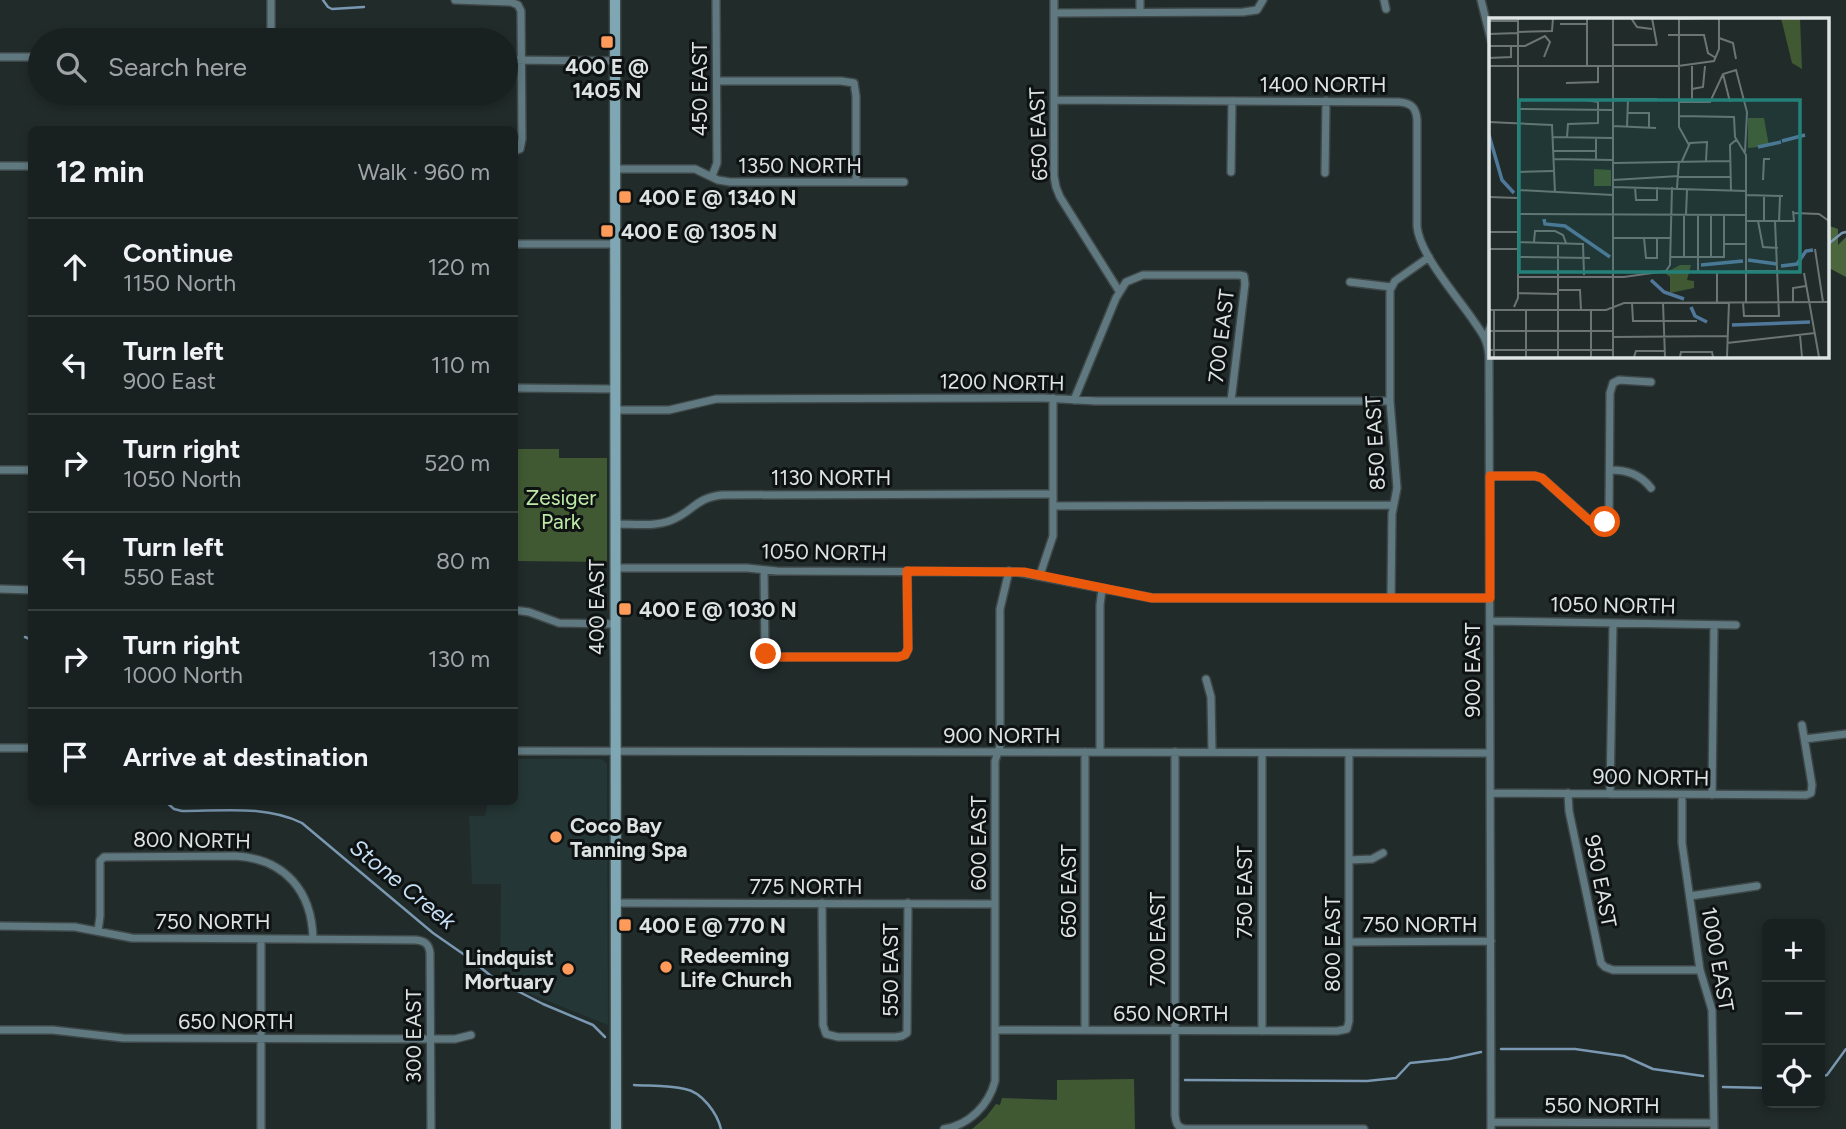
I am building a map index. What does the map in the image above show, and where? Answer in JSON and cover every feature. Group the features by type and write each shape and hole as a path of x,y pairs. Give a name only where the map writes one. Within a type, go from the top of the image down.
{"main road":[{"name":"400 EAST","path":"615,0 616,1129"}],"street":[{"path":"271,0 271,28"},
{"path":"455,0 508,2 517,5 521,15 522,60 522,139 518,148"},
{"name":"450 EAST","path":"712,176 717,163 716,0"},
{"name":"650 EAST","path":"1054,0 1054,176 1058,192 1119,291"},
{"path":"1140,0 1140,12"},
{"path":"1054,13 1244,12 1256,10 1263,0"},
{"path":"1481,0 1489,32"},
{"path":"0,57 28,57"},
{"path":"518,60 615,61"},
{"path":"717,81 854,83 856,183"},
{"name":"1400 NORTH","path":"1054,100 1409,103 1413,106 1417,120 1418,231 1429,257"},
{"name":"1400 NORTH","path":"1231,172 1232,101"},
{"path":"1325,173 1326,101"},
{"path":"0,166 28,166"},
{"name":"1350 NORTH","path":"615,169 695,169 718,180 730,182 904,183"},
{"path":"518,244 615,244"},
{"path":"1350,282 1391,287 1395,281 1429,257 1486,337"},
{"name":"700 EAST","path":"1119,291 1131,279 1143,275 1244,276 1231,401"},
{"name":"850 EAST","path":"1391,287 1390,401 1397,488 1391,524 1391,598"},
{"path":"1074,400 1119,291"},
{"path":"1486,337 1489,330"},
{"name":"900 EAST","path":"1486,337 1489,356"},
{"name":"900 EAST","path":"1489,357 1491,1126"},
{"path":"1490,476 1542,478 1591,522 1603,523 1609,514 1611,386 1619,380 1651,382"},
{"path":"518,388 616,389"},
{"path":"1040,575 1052,541 1053,398"},
{"name":"1200 NORTH","path":"616,410 669,410 716,399 1390,401"},
{"path":"0,470 28,470"},
{"path":"1609,470 1633,473 1646,481 1651,488"},
{"name":"1130 NORTH","path":"616,524 669,521 699,501 722,495 1053,494"},
{"path":"1053,506 1393,505"},
{"name":"1050 NORTH","path":"616,568 1009,571 1152,598 1490,598"},
{"path":"765,570 765,649 766,654 773,657 905,655 908,649 907,571"},
{"name":"600 EAST","path":"944,1129 960,1125 978,1111 995,1081 995,761 1000,746 1000,609 1009,571"},
{"path":"0,589 28,590"},
{"path":"1100,752 1102,589"},
{"path":"518,611 559,623 616,624"},
{"name":"1050 NORTH","path":"1490,621 1736,625"},
{"path":"1610,794 1613,623"},
{"path":"1712,795 1714,625"},
{"path":"1206,679 1211,698 1212,752"},
{"path":"1802,725 1805,739 1846,734"},
{"name":"900 NORTH","path":"1490,793 1794,796 1811,793 1812,782 1805,739"},
{"path":"0,748 28,748"},
{"name":"900 NORTH","path":"518,751 1490,753"},
{"name":"650 EAST","path":"1085,752 1085,1030"},
{"name":"700 EAST","path":"1175,752 1177,1125 1186,1129 1364,1129"},
{"name":"750 EAST","path":"1262,752 1262,1031"},
{"name":"800 EAST","path":"1347,1029 1349,752"},
{"name":"950 EAST","path":"1568,793 1569,811 1598,958 1602,965 1610,970 1700,970"},
{"name":"1000 EAST","path":"1682,795 1682,843 1700,970 1712,1010 1714,1126"},
{"path":"1349,860 1372,859 1383,853"},
{"name":"800 NORTH","path":"98,932 100,861 104,857 236,856 261,860 281,870 293,881 307,902 313,939"},
{"path":"1690,896 1757,886"},
{"name":"775 NORTH","path":"616,903 995,904"},
{"name":"550 EAST","path":"822,904 823,1021 826,1034 838,1037 895,1037 905,1035 908,1027 908,904"},
{"name":"750 NORTH","path":"0,926 75,927 132,938 416,940 427,943"},
{"path":"261,939 261,1129"},
{"name":"750 NORTH","path":"1349,942 1491,942"},
{"name":"300 EAST","path":"427,943 430,953 431,1129"},
{"name":"650 NORTH","path":"995,1030 1347,1029"},
{"name":"650 NORTH","path":"0,1030 53,1030 123,1038 455,1039 471,1035"},
{"name":"550 NORTH","path":"1491,1126 1714,1126"}],"shaded area":[{"path":"518,759 600,759 607,764 608,1025 515,988 500,977 501,884 472,884 469,816 485,816 487,805 518,805"}],"green space":[{"path":"1828,225 1838,229 1838,245 1846,237 1846,277 1828,268"},
{"name":"Zesiger Park","path":"518,449 559,449 559,458 607,458 607,562 518,561"},
{"path":"1134,1079 1135,1129 972,1129 996,1104 1000,1105 1002,1098 1057,1100 1057,1080"}],"waterway":[{"path":"323,0 332,9 364,7"},
{"path":"1828,244 1846,232"},
{"name":"Stone Creek","path":"169,805 182,811 259,811 302,823 433,933 496,980 593,1025 605,1037"},
{"path":"1501,1049 1575,1049 1624,1056 1653,1069 1703,1076"},
{"path":"1825,1076 1846,1049"},
{"path":"1185,1080 1367,1081 1396,1078 1410,1063 1481,1052"},
{"name":"Stone Creek","path":"634,1085 673,1087 697,1094 708,1104 721,1129"},
{"path":"1723,1087 1762,1088"}],"place":[{"name":"400 E @ 1405 N","path":"607,42"},
{"name":"400 E @ 1340 N","path":"625,197"},
{"name":"400 E @ 1305 N","path":"607,231"},
{"name":"400 E @ 1030 N","path":"625,609"},
{"name":"Coco Bay Tanning Spa","path":"556,837"},
{"name":"400 E @ 770 N","path":"625,925"},
{"name":"Redeeming Life Church","path":"666,967"},
{"name":"Lindquist Mortuary","path":"568,969"}],"route":[{"path":"766,654 773,657 905,655 908,649 907,571 1024,572 1152,598 1490,598 1490,476 1542,478 1591,522 1605,522"}]}
